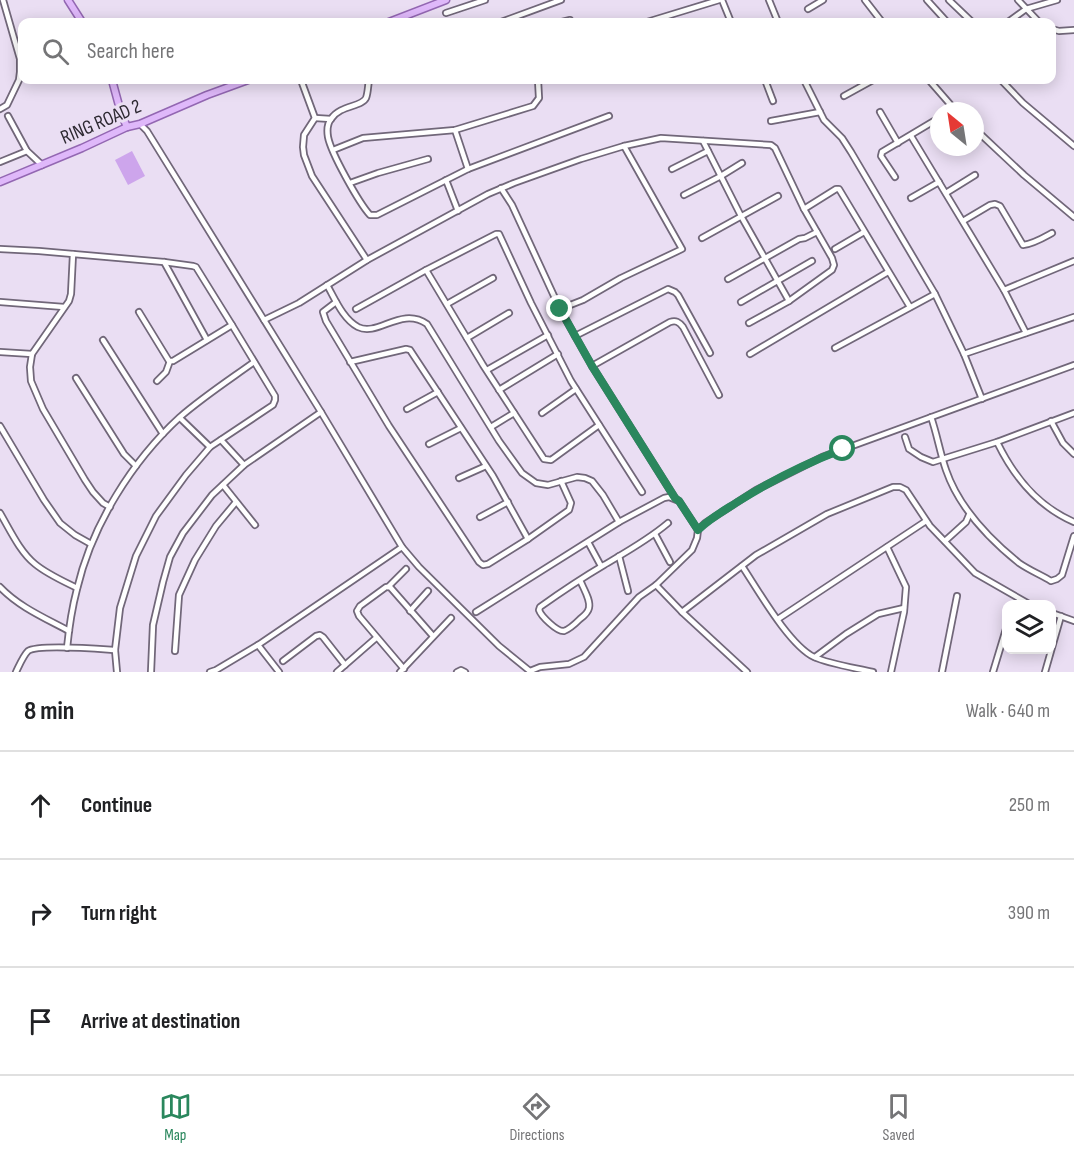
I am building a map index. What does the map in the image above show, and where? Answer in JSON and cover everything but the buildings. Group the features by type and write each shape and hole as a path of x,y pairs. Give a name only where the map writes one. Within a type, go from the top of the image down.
{"main road":[{"path":"68,0 79,18"},
{"path":"399,18 446,0"},
{"path":"113,84 127,127"},
{"name":"RING ROAD 2","path":"0,182 127,127 140,124 237,84"}],"street":[{"path":"3,0 18,52"},
{"path":"446,13 486,0"},
{"path":"517,18 561,0"},
{"path":"660,18 720,0 729,18"},
{"path":"769,0 776,18"},
{"path":"808,9 823,0"},
{"path":"865,0 878,18"},
{"path":"927,0 943,18"},
{"path":"949,0 968,18"},
{"path":"1017,0 1035,18"},
{"path":"1014,18 1026,9 1057,0"},
{"path":"0,21 8,18"},
{"path":"1056,30 1074,30"},
{"path":"0,109 7,105 18,82"},
{"path":"302,84 315,118"},
{"path":"368,84 364,101 337,112 327,128 328,139 333,150 370,215 377,215 468,169 609,116"},
{"path":"333,150 363,138 455,130 533,106 539,98 538,84"},
{"path":"767,84 773,101"},
{"path":"806,84 824,120 842,138 851,152 935,294 964,354 982,399"},
{"path":"844,96 866,84"},
{"path":"932,84 947,102"},
{"path":"1005,84 1023,103 1074,146"},
{"path":"771,121 820,112"},
{"path":"880,112 898,143"},
{"path":"8,116 27,151 42,165"},
{"path":"315,118 331,119"},
{"path":"315,118 304,135 304,155 312,176 367,260"},
{"path":"140,124 147,131 183,188 402,547 419,567 499,646 530,671 540,667 569,664 584,657 639,597 656,585 692,550 698,530 675,498 592,366 560,309 512,205 501,188"},
{"path":"895,177 881,154 930,124"},
{"path":"455,130 468,169"},
{"path":"911,136 1004,290 1026,333"},
{"path":"984,137 1074,217"},
{"path":"264,320 299,303 367,260 501,188 581,159 645,140 661,138 771,145 775,148 804,209 832,258 834,265 832,270 789,301 749,322"},
{"path":"703,141 741,216 789,301"},
{"path":"560,309 583,300 621,278 682,249 624,146"},
{"path":"0,162 27,151"},
{"path":"672,169 708,151"},
{"path":"350,183 428,159"},
{"path":"684,195 742,163"},
{"path":"946,193 975,175"},
{"path":"446,180 458,211"},
{"path":"911,198 939,182"},
{"path":"804,209 839,189 910,308"},
{"path":"702,238 778,196"},
{"path":"963,221 995,204 1000,206 1023,244 1052,233"},
{"path":"728,279 799,239 817,232"},
{"path":"835,249 864,232"},
{"path":"356,309 426,270 499,234 576,389 642,492"},
{"path":"0,249 189,264 196,267 275,396 273,405 210,447 156,516 136,556 120,608 116,627 117,672"},
{"path":"74,254 69,301 32,354 31,381 43,409 93,492 110,507"},
{"path":"741,302 812,261"},
{"path":"1004,290 1074,261"},
{"path":"164,262 207,340"},
{"path":"426,270 544,459 551,460 599,425"},
{"path":"750,354 888,272"},
{"path":"447,304 493,278"},
{"path":"327,285 336,302 352,322 361,328 369,329 405,318 420,319 427,324 490,427 522,473 536,483 548,485 577,477 585,478 592,482 603,495 619,522"},
{"path":"575,336 668,289 678,295 710,353"},
{"path":"834,348 935,294"},
{"path":"0,302 64,307"},
{"path":"336,302 323,312 326,321 389,426 479,562 483,565 488,564 569,510 571,503 561,482"},
{"path":"139,312 170,361"},
{"path":"467,338 509,313"},
{"path":"964,354 1074,317"},
{"path":"592,366 675,321 683,327 719,395"},
{"path":"170,361 232,324"},
{"path":"487,370 548,335"},
{"path":"103,340 163,434"},
{"path":"350,362 410,350 486,466 528,539"},
{"path":"0,352 32,354"},
{"path":"500,390 558,354"},
{"path":"157,381 166,372 170,361"},
{"path":"67,648 77,588 91,544 123,485 148,450 180,418 254,362"},
{"path":"698,530 717,514 801,466 854,444 1074,365"},
{"path":"76,378 124,454 136,466"},
{"path":"542,413 576,389"},
{"path":"407,409 438,392"},
{"path":"151,672 153,625 170,557 183,532 212,495 244,465 321,412"},
{"path":"490,427 514,413"},
{"path":"905,436 909,449 921,458 933,462 998,442 1074,413"},
{"path":"931,417 946,469 955,492 969,515 1021,564 1051,581 1057,579 1062,576 1074,536"},
{"path":"180,418 210,447"},
{"path":"1051,422 1063,443 1074,454"},
{"path":"1,428 60,523 75,536 91,544"},
{"path":"429,444 461,428"},
{"path":"221,440 244,465"},
{"path":"998,442 1015,475 1029,490 1055,512 1074,522"},
{"path":"459,478 486,466"},
{"path":"223,485 255,525"},
{"path":"682,612 756,555 827,514 893,487 906,490 926,521 975,573 1020,600"},
{"path":"476,612 619,522 660,500 675,498"},
{"path":"175,651 180,595 195,560 216,526 236,502"},
{"path":"480,517 507,502"},
{"path":"0,513 34,564 77,588"},
{"path":"945,541 966,522 969,515"},
{"path":"778,619 926,521"},
{"path":"580,580 590,604 589,609 567,630 558,630 540,614 540,607 580,580 601,566 655,534 668,523"},
{"path":"655,534 670,562"},
{"path":"588,542 601,566"},
{"path":"210,672 258,645 402,547"},
{"path":"887,547 906,586 904,608 891,672"},
{"path":"619,556 628,591"},
{"path":"742,566 778,619 802,649 815,657 873,672"},
{"path":"406,569 388,588 360,606 357,611 358,616 402,670 451,618"},
{"path":"656,585 747,672"},
{"path":"0,587 11,598 69,631"},
{"path":"388,588 433,636"},
{"path":"410,611 428,591"},
{"path":"942,672 957,596"},
{"path":"815,657 878,614 904,608"},
{"path":"1056,614 1074,621"},
{"path":"1045,672 1061,616"},
{"path":"283,660 320,635 345,665"},
{"path":"337,672 376,638"},
{"path":"993,672 1002,642"},
{"path":"258,645 279,672"},
{"path":"16,672 28,651 35,649 115,650"},
{"path":"457,672 461,670 465,672"}],"shaded area":[{"path":"132,151 145,176 128,185 115,160"}],"route":[{"path":"560,309 592,366 675,498 698,530 717,514 756,490 801,466 843,449"}]}
